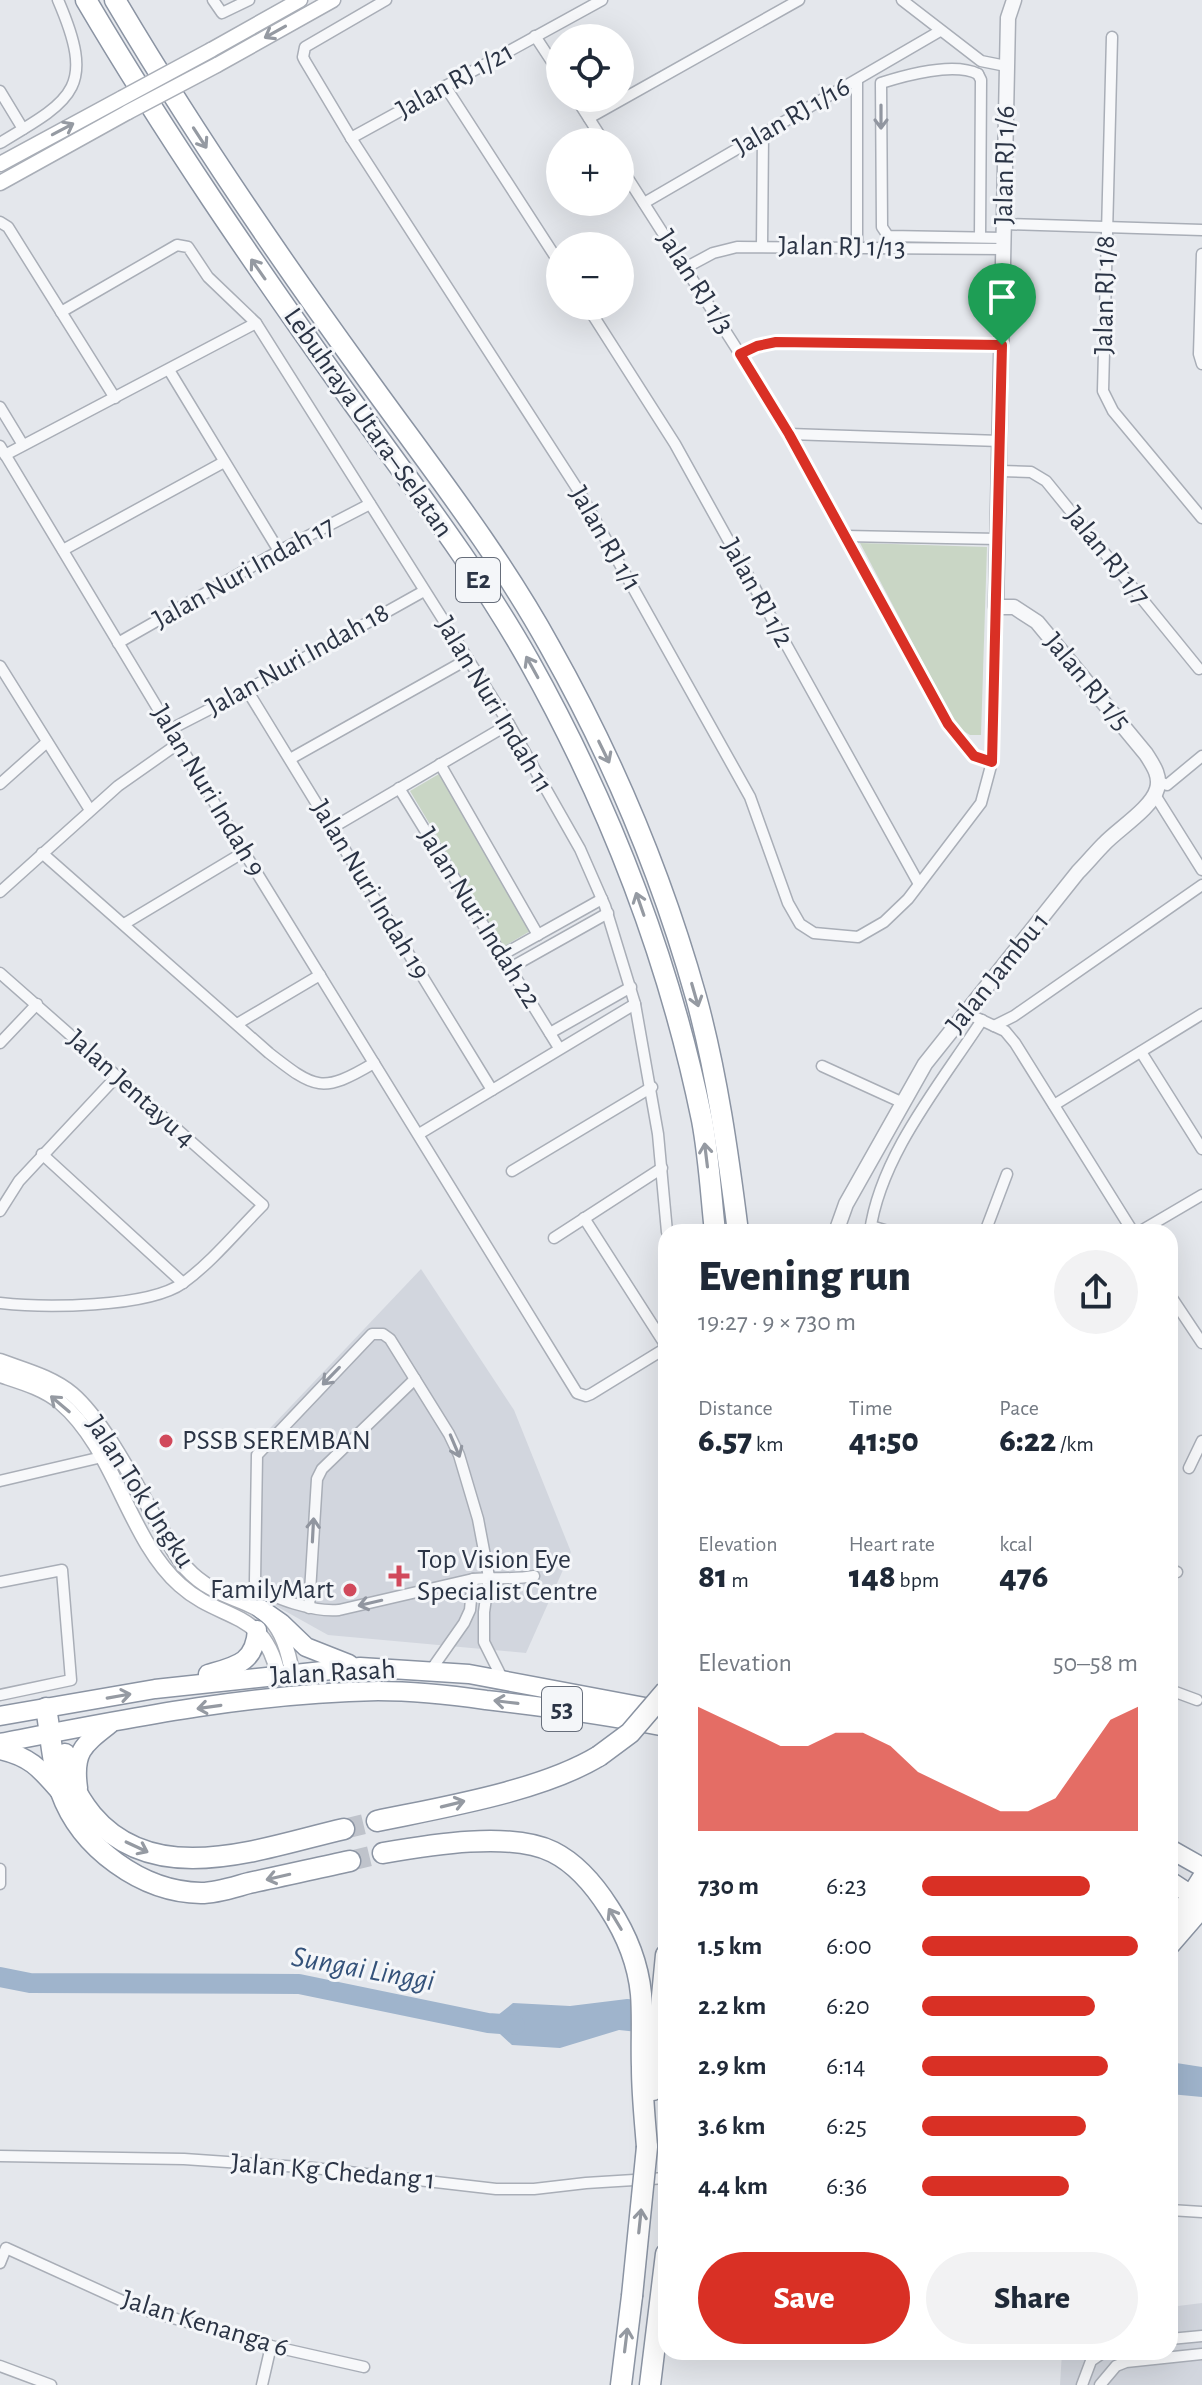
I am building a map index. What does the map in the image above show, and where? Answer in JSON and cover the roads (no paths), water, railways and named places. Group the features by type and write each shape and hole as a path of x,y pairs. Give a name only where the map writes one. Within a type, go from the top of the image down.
{"highway":[{"name":"Lebuhraya Utara–Selatan","path":"86,0 132,79 231,230 467,562 527,657 560,717 624,856 675,1005 702,1123 714,1224"},
{"name":"Lebuhraya Utara–Selatan","path":"115,0 156,69 253,217 494,557 550,646 581,706 646,848 696,997 723,1119 737,1224"},
{"path":"261,1609 306,1647 360,1667"},
{"path":"155,1689 240,1663 255,1647 257,1630"},
{"name":"Jalan Rasah","path":"0,1716 155,1689 360,1667 431,1670 503,1680 658,1709"},
{"path":"262,1700 285,1677 313,1695"},
{"name":"Jalan Rasah","path":"0,1743 155,1714 262,1700 378,1691 458,1696 658,1725"},
{"path":"377,1821 489,1796 563,1775 599,1756 630,1733 658,1700"},
{"path":"52,1706 66,1764 70,1812 108,1858 141,1878 173,1891 205,1893 350,1861"},
{"path":"70,1796 78,1756 84,1744 112,1722"},
{"path":"0,1750 22,1755 33,1763 112,1833 140,1849 175,1859 219,1857 344,1829"},
{"path":"383,1853 437,1844 525,1844 551,1851 571,1863 589,1881 616,1919 633,1955 641,1992 647,2147"},
{"path":"1178,1854 1202,1867"},
{"path":"1178,1885 1199,1896"},
{"path":"1178,1916 1199,1896"},
{"path":"1178,1931 1199,1896"},
{"path":"1178,1942 1202,1932"},
{"path":"621,2385 658,2036"},
{"path":"650,2385 658,2323"}],"main road":[{"path":"2,159 122,98 300,0"},
{"path":"0,183 333,0"},
{"name":"Jalan Tok Ungku","path":"0,1361 41,1376 72,1394 108,1454 184,1566 203,1584 261,1609"},
{"name":"Jalan Tok Ungku","path":"0,1375 44,1391 60,1402 108,1454 159,1562 196,1598 237,1616 257,1630"},
{"path":"261,1609 283,1640 285,1677"},
{"path":"257,1630 285,1677"}],"street":[{"path":"0,143 60,105 75,82 76,50 58,0"},
{"path":"213,0 222,13 249,0"},
{"name":"Jalan RJ 1/1","path":"386,0 305,47 305,61 351,138 580,493 750,797 788,903 800,924 814,933 858,937 884,922 919,884"},
{"name":"Jalan RJ 1/21","path":"351,138 602,0"},
{"path":"589,118 799,0"},
{"path":"902,0 988,64 1006,66"},
{"name":"Jalan RJ 1/6","path":"919,884 981,803 992,762 1006,66 1008,18 1014,0"},
{"name":"Jalan RJ 1/16","path":"644,203 940,31"},
{"path":"535,36 546,53"},
{"name":"Jalan RJ 1/8","path":"1112,37 1103,391 1107,402 1202,518"},
{"path":"978,74 988,64"},
{"path":"877,68 881,83 882,227 888,236 1004,237 1107,227 1202,230"},
{"path":"881,83 922,72 970,70 978,74 981,80 980,237"},
{"path":"857,80 857,247"},
{"path":"445,86 546,242"},
{"path":"0,91 23,129"},
{"path":"585,112 595,128"},
{"path":"762,246 763,134"},
{"name":"Jalan RJ 1/3","path":"634,188 789,434 957,738 974,756 992,762"},
{"path":"0,222 8,227 115,398"},
{"name":"Jalan RJ 1/13","path":"685,268 713,253 737,247 857,247 1004,237"},
{"name":"Jalan Nuri Indah 11","path":"61,312 177,245 188,247 208,277 256,323 509,724 580,849 608,913 635,1004 652,1087 666,1224"},
{"path":"1202,254 1199,354 1202,364"},
{"name":"Jalan RJ 1/2","path":"596,320 675,444 919,884"},
{"path":"3,450 23,445 256,323"},
{"path":"740,354 776,342 1002,345"},
{"path":"169,370 279,551"},
{"path":"0,407 23,445"},
{"path":"789,434 1000,441"},
{"name":"Jalan Nuri Indah 9","path":"3,450 244,852 577,1393 586,1396 658,1352"},
{"path":"63,550 224,462"},
{"name":"Jalan RJ 1/7","path":"1000,471 1031,472 1046,481 1199,669"},
{"name":"Jalan Nuri Indah 17","path":"118,643 279,551 370,504"},
{"path":"845,536 998,539"},
{"name":"Jalan Nuri Indah 18","path":"171,729 424,591"},
{"name":"Jalan RJ 1/5","path":"996,607 1014,607 1037,622 1146,754 1157,772 1157,788"},
{"path":"290,759 468,659"},
{"path":"0,666 90,810"},
{"name":"Jalan Nuri Indah 19","path":"247,690 492,1090"},
{"path":"332,828 509,724"},
{"path":"0,784 47,742"},
{"path":"0,892 90,810 149,762 179,743"},
{"name":"Jalan Jambu 1","path":"839,1224 846,1204 901,1102 964,1012 1078,872 1157,788 1167,785 1202,756"},
{"path":"440,764 538,935"},
{"name":"Jalan Nuri Indah 22","path":"399,788 559,1048"},
{"path":"1157,788 1202,870"},
{"path":"124,924 244,852"},
{"path":"42,853 299,1076 322,1085 351,1077 374,1063"},
{"path":"994,1026 1014,1016 1202,885"},
{"path":"502,955 602,899"},
{"path":"510,968 608,913"},
{"name":"Jalan Jentayu 4","path":"0,973 263,1205 183,1283"},
{"path":"237,1024 320,975"},
{"path":"550,1033 631,987"},
{"path":"0,1043 37,1004"},
{"path":"419,1134 635,1004"},
{"path":"964,1012 1005,1031 1015,1043 1131,1224"},
{"path":"1054,1105 1202,1014"},
{"path":"872,1224 887,1172 910,1130 982,1020"},
{"path":"1141,1052 1202,1149"},
{"path":"822,1066 901,1102"},
{"path":"0,1211 19,1181 42,1154 117,1076"},
{"path":"512,1171 652,1087"},
{"path":"0,1303 134,1302 164,1294 183,1283 42,1154"},
{"path":"554,1238 662,1168"},
{"path":"988,1224 1007,1174"},
{"path":"1150,1224 1202,1195"},
{"path":"584,1218 658,1334"},
{"path":"1178,1309 1202,1343"},
{"path":"503,1680 484,1642 489,1577 478,1519 459,1455 390,1339 383,1334 372,1334 262,1446 257,1455 255,1581 262,1591 324,1612 473,1579 489,1577 534,1576"},
{"path":"309,1608 317,1479 322,1469 415,1379"},
{"path":"1189,1468 1202,1441"},
{"path":"0,1481 108,1454"},
{"path":"0,1582 62,1570 71,1680 0,1695"},
{"path":"431,1670 470,1610 473,1579"},
{"path":"1178,1693 1197,1700"},
{"path":"0,1869 0,1884"},
{"name":"Jalan Kg Chedang 1","path":"0,2156 184,2159 314,2168 496,2189 534,2189 658,2179"},
{"path":"1178,2210 1202,2212"},
{"name":"Jalan Kenanga 6","path":"0,2263 6,2248 138,2308 271,2346 364,2367"},
{"path":"1178,2338 1202,2336"},
{"path":"262,2385 271,2346"},
{"path":"1178,2357 1202,2354"},
{"path":"1082,2385 1092,2360"},
{"path":"1100,2385 1116,2366 1145,2360"},
{"path":"0,2366 51,2385"}],"water":[{"path":"627,1999 658,2001 658,2034 619,2030 560,2048 512,2045 488,2023 513,2003 570,2006"},
{"path":"1178,2063 1202,2067 1202,2097 1178,2095"}],"waterway":[{"name":"Sungai Linggi","path":"0,1977 30,1983 299,1984 488,2023 515,2025"}],"tunnel":[{"path":"344,1829 377,1821"},
{"path":"350,1861 383,1853"}],"place":[{"name":"PSSB SEREMBAN","path":"166,1441"},
{"name":"Top Vision Eye Specialist Centre","path":"399,1576"},
{"name":"FamilyMart","path":"350,1590"}]}
